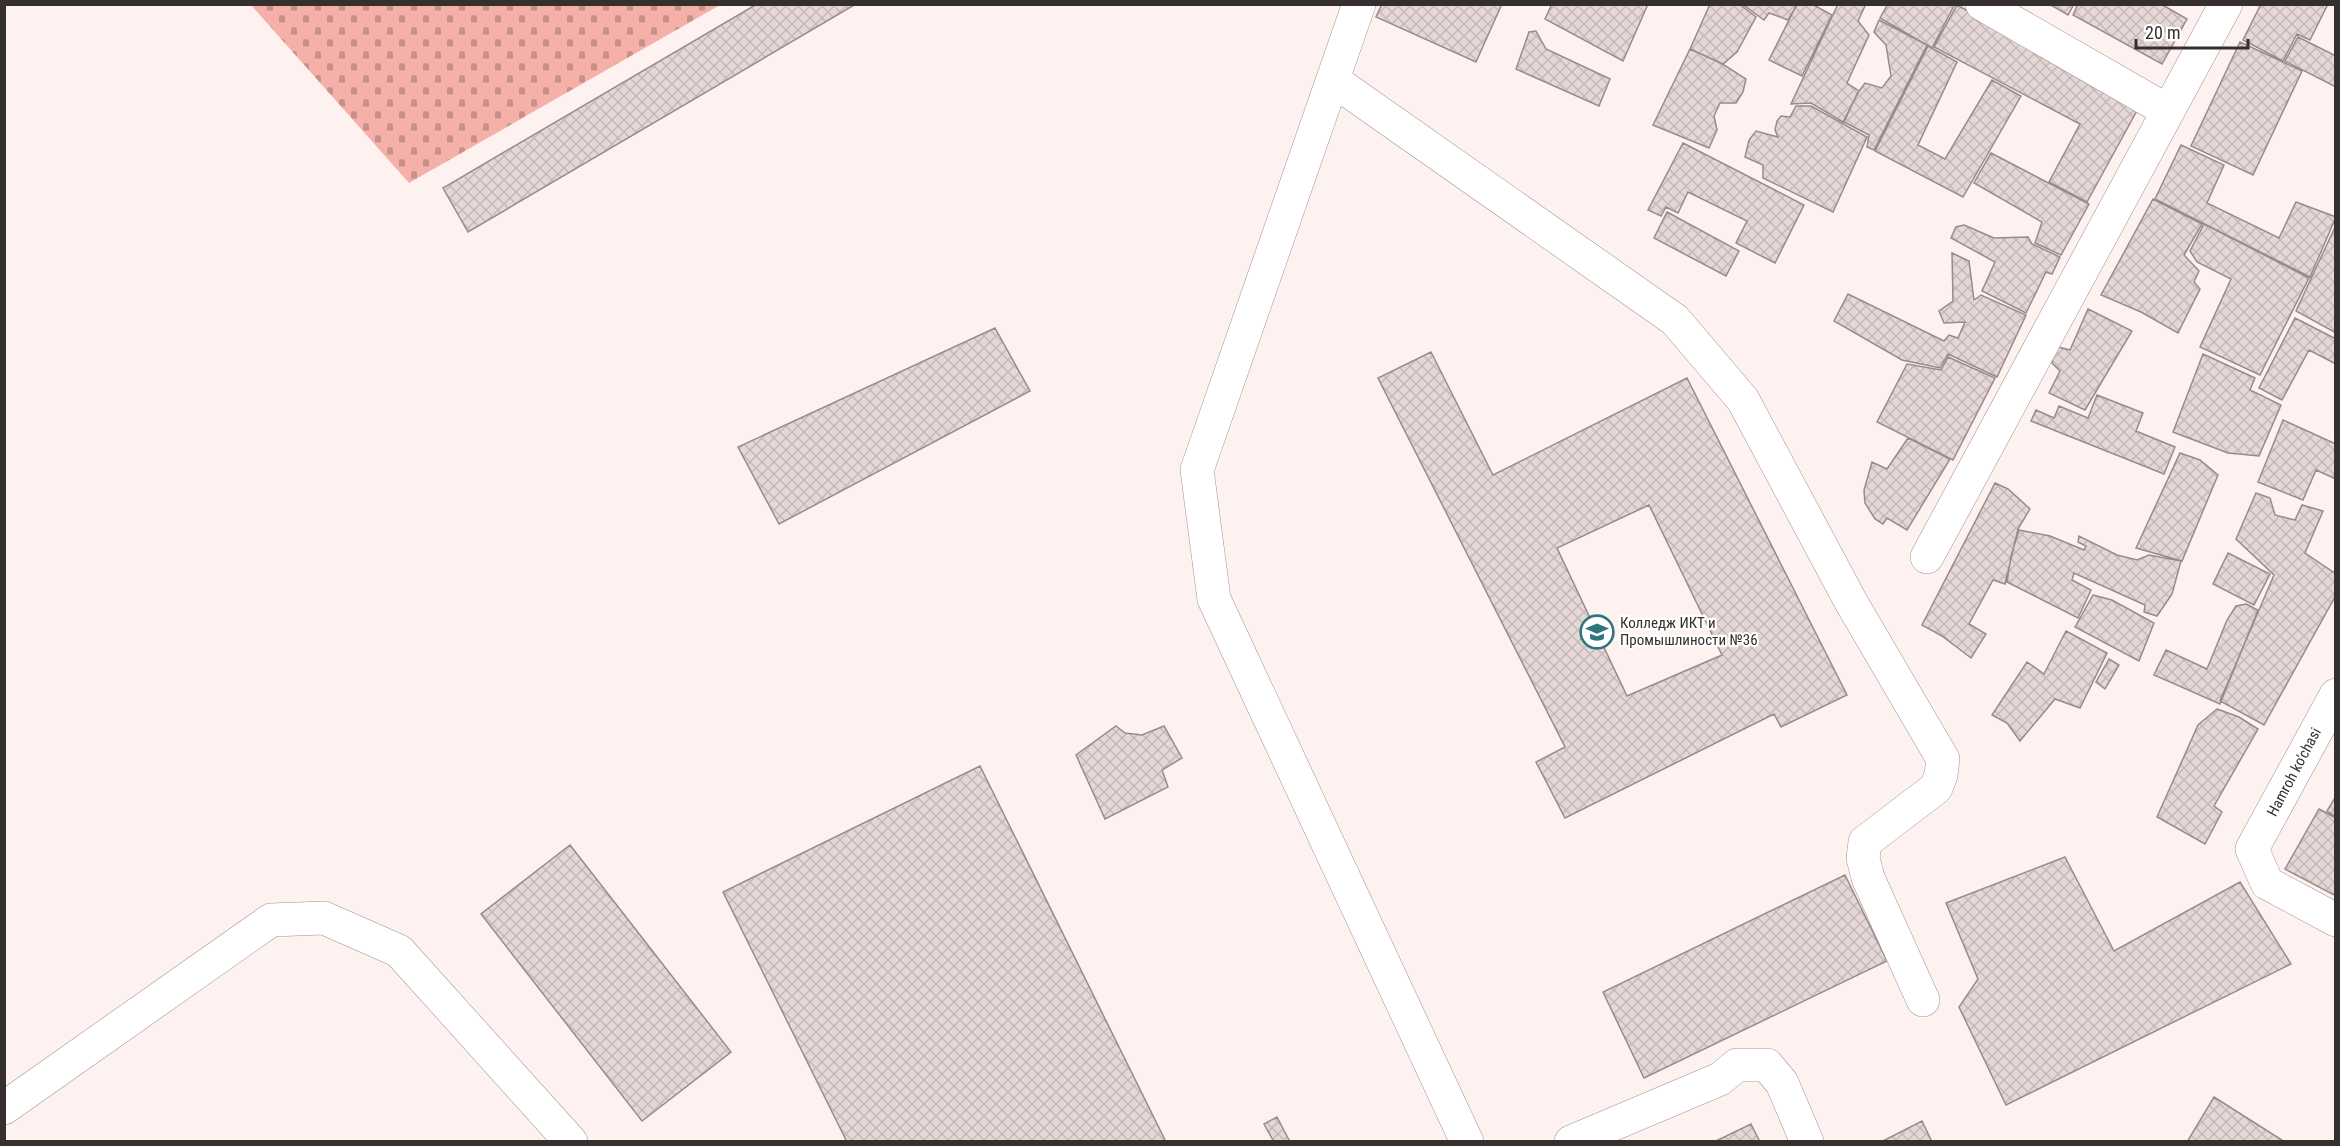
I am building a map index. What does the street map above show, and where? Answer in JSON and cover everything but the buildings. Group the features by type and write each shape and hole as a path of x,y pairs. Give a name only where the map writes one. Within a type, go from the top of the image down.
{"street":[{"path":"1359,4 1197,470 1215,599 1467,1142"},
{"path":"1982,4 2168,111"},
{"path":"1927,557 2226,4"},
{"path":"1333,80 1675,320 1743,400 1851,603 1943,759 1941,775 1935,788 1865,842 1863,858 1868,878 1923,1000"},
{"name":"Hamroh ko'chasi","path":"2336,695 2252,849 2267,883 2336,920"},
{"path":"4,1108 271,920 324,918 399,951 571,1142"},
{"path":"1571,1142 1720,1079 1737,1065 1767,1065 1782,1083 1807,1142"}],"green space":[{"path":"251,5 720,5 409,183"}],"place":[{"name":"Колледж ИКТ и Промышлиности №36","path":"1597,632"}]}
